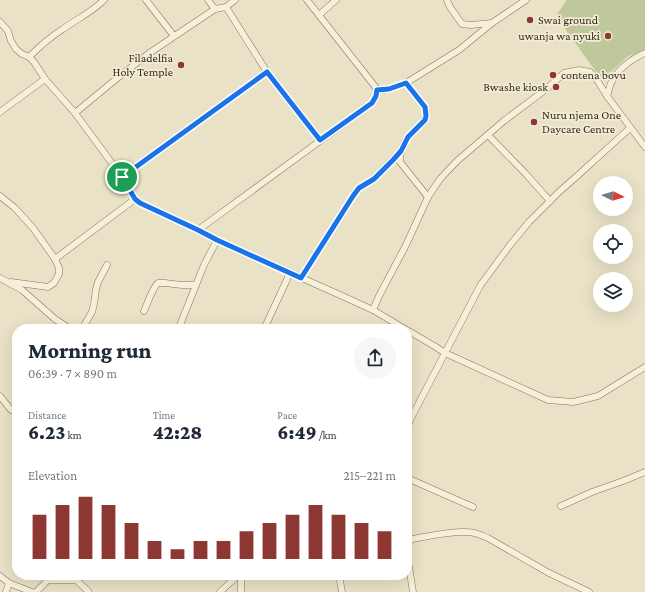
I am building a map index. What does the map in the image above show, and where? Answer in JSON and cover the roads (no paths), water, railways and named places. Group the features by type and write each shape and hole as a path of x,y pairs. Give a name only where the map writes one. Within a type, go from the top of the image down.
{"street":[{"path":"29,57 43,43 95,8 104,0"},
{"path":"146,0 174,36"},
{"path":"208,0 215,9"},
{"path":"74,113 143,58 174,36 215,9 226,7 236,0"},
{"path":"198,230 372,103 376,96 377,90 307,0"},
{"path":"319,15 336,0"},
{"path":"447,0 462,24 472,25 492,23"},
{"path":"377,90 389,89 406,83 459,50 492,23 526,0"},
{"path":"226,7 267,72 320,140"},
{"path":"0,22 8,31 11,41 16,48 34,62 45,79 74,113 122,177 135,199 140,203 217,240 373,310 396,324"},
{"path":"607,96 611,82 622,67 637,56 645,53"},
{"path":"373,310 406,245 428,196 440,179 457,161 564,73 579,70 586,70 590,72 645,147"},
{"path":"122,177 267,72"},
{"path":"0,112 45,79"},
{"path":"301,278 359,188 374,179 393,160 401,151 408,137 425,120 425,107 406,83"},
{"path":"412,416 480,286 510,245 550,200 630,128"},
{"path":"488,135 550,200"},
{"path":"401,151 400,162 428,196"},
{"path":"0,196 15,208 33,228 60,268 59,274 54,283 48,286 6,282"},
{"path":"55,259 135,199"},
{"path":"180,324 196,285 217,240"},
{"path":"85,324 92,312 98,282 107,265"},
{"path":"266,324 290,273"},
{"path":"0,278 22,290 62,324"},
{"path":"144,311 153,289 158,283 196,285"},
{"path":"412,333 445,354 548,400 573,402 598,396 645,367"},
{"path":"0,396 12,410"},
{"path":"561,506 592,492 645,472"},
{"path":"412,480 473,507"},
{"path":"412,539 450,533 467,532 478,534 488,538 549,573 589,592"},
{"path":"0,576 9,583 32,592"},
{"path":"36,592 48,580 76,580 88,591"},
{"path":"220,592 233,580"},
{"path":"241,580 241,592"},
{"path":"340,580 342,592"},
{"path":"411,580 413,592"},
{"path":"6,592 9,583"},
{"path":"572,585 572,592"}],"place":[{"name":"Swai ground","path":"530,20"},
{"name":"uwanja wa nyuki","path":"608,36"},
{"name":"Filadelfia Holy Temple","path":"181,65"},
{"name":"contena bovu","path":"553,75"},
{"name":"Bwashe kiosk","path":"556,87"},
{"name":"Nuru njema One Daycare Centre","path":"534,122"}]}
